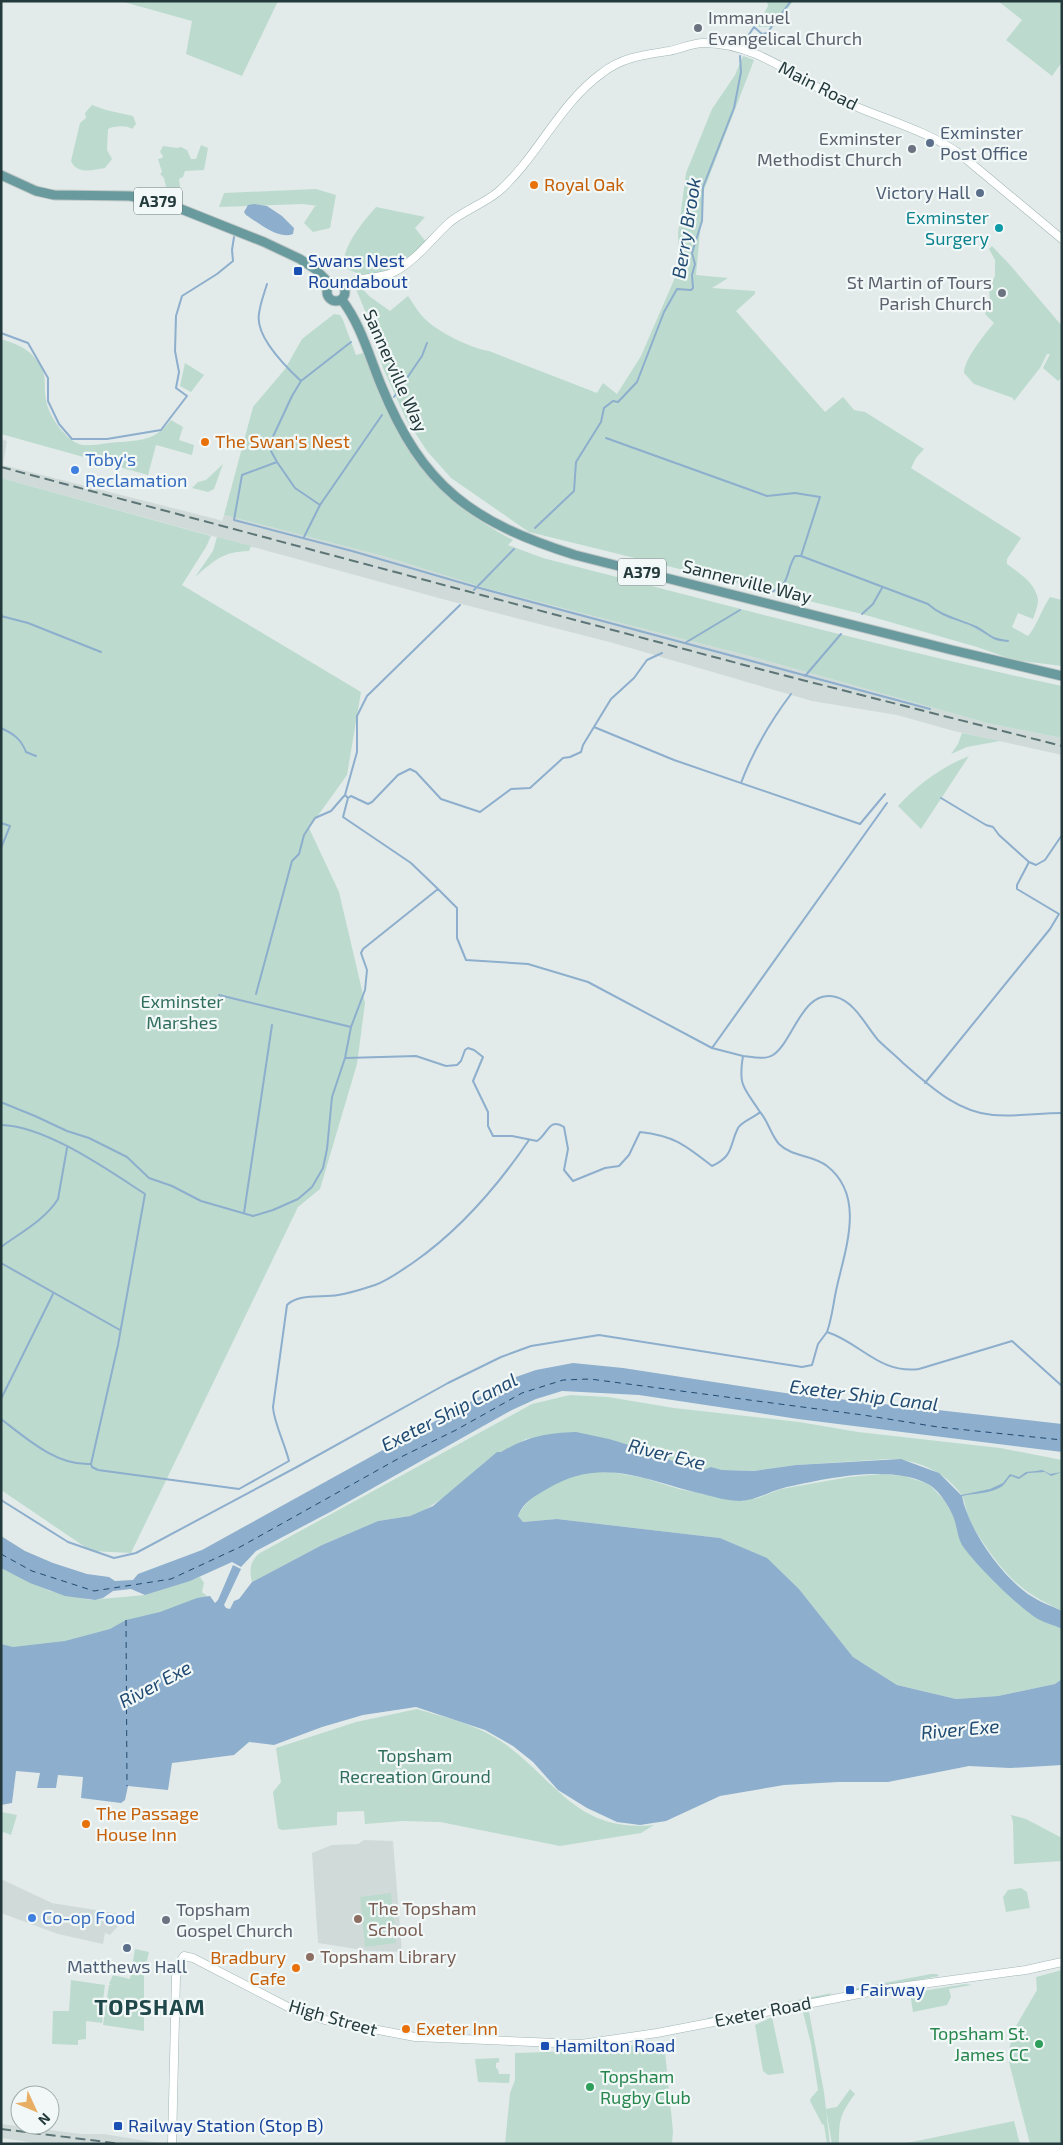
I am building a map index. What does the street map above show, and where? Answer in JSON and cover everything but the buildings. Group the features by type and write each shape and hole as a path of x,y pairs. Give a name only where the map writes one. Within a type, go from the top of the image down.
{"main road":[{"name":"A379","path":"1,175 30,189 54,195 130,196 166,203 264,242 300,259 315,269 330,285 328,290 329,298 334,301 342,300"},
{"path":"330,285 339,283 345,288 345,295 342,300"},
{"name":"Sannerville Way","path":"342,300 351,311 382,387 415,453 445,488 477,514 501,527 531,540 575,555 1062,676"}],"street":[{"name":"Main Road","path":"345,288 355,281 385,276 406,266 449,223 486,201 525,163 564,109 605,70 624,59 671,51 700,43 726,44 773,62 842,100 913,128 947,145 1062,239"},
{"name":"High Street","path":"172,2144 176,1977 180,1962 184,1956 193,1958 273,2000 305,2014 401,2036 463,2040"},
{"name":"Exeter Road","path":"463,2040 574,2044 606,2042 885,1989 1026,1970 1062,1962"}],"shaded area":[{"path":"1,439 7,441 3,465 222,521 224,515 383,556 485,588 753,657 987,723 1062,738 1062,755 954,731 897,715 812,701 613,643 446,600 1,478"},
{"name":"The Topsham School","path":"364,1840 393,1841 402,1952 369,1951 318,1943 312,1853 332,1845 358,1844"},
{"path":"1,1879 52,1903 121,1914 118,1926 110,1935 105,1933 103,1944 58,1934 1,1913"},
{"path":"1,2124 10,2125 10,2135 60,2135 60,2131 104,2134 165,2144 43,2144 1,2138"}],"green space":[{"path":"120,1 278,1 242,76 186,54 192,21"},
{"path":"767,1 793,1 774,27 759,27 758,24 768,6"},
{"path":"998,1 1062,1 1062,62 1052,76 1006,40 1022,20"},
{"path":"743,56 754,60 704,190 696,275 728,278 712,288 755,291 755,294 736,311 825,412 843,397 854,410 865,412 924,449 916,458 911,468 1021,538 1007,559 1007,564 1022,575 1034,588 1038,602 1033,619 1018,613 1012,627 1028,636 1050,597 1062,600 1062,666 1014,660 977,647 862,614 529,532 451,478 427,451 406,419 383,368 372,328 356,289 360,286 369,296 390,311 408,296 424,318 445,334 464,343 597,393 603,383 617,394 641,356 680,266 678,234 686,173 712,109 735,75"},
{"path":"92,105 133,116 136,124 132,129 120,126 108,129 107,150 112,159 105,168 81,170 71,161 80,123 86,118 85,113"},
{"path":"201,145 208,148 204,170 185,171 183,177 179,179 181,194 177,199 162,197 161,192 166,187 164,178 160,174 162,172 158,159 163,156 160,152 163,146 181,147 187,150 191,159 196,159"},
{"path":"316,189 336,195 330,228 313,232 304,223 315,206 318,206 303,204 219,207 224,193"},
{"path":"376,207 425,217 415,228 427,243 406,261 389,270 361,274 343,267 344,259 354,235"},
{"path":"992,246 1062,326 1062,377 1058,381 1043,368 1050,354 1047,354 1040,368 1014,401 1013,398 974,384 964,373 971,354 994,323 985,314 990,301 989,289 995,276 995,260 989,249"},
{"path":"334,314 340,315 343,320 356,355 363,353 389,414 402,440 417,463 435,484 456,503 482,522 513,540 508,545 543,558 802,625 1062,686 1062,738 987,723 753,657 485,588 383,556 224,515 253,407 285,369 302,339"},
{"path":"1,339 23,348 39,363 44,373 46,400 50,413 65,434 77,443 92,445 143,439 155,435 171,420 183,427 179,440 194,445 192,455 156,445 148,475 1,434"},
{"path":"185,363 204,375 191,392 180,386"},
{"path":"223,464 214,489 208,492 192,488 198,482 206,480"},
{"name":"Exminster Marshes","path":"1,478 211,536 182,585 361,692 347,775 309,828 339,892 365,1003 357,1064 320,1189 298,1207 131,1553 91,1551 1,1490"},
{"path":"217,537 251,546 249,551 232,553 219,558 195,577 213,551"},
{"path":"962,733 1000,741 967,747 951,754 958,744"},
{"path":"969,756 921,829 898,806 931,777"},
{"path":"570,1395 608,1397 674,1408 799,1422 858,1432 1000,1448 1062,1460 1062,1611 1032,1595 1009,1576 991,1553 969,1519 961,1494 938,1473 919,1464 888,1459 796,1465 754,1471 722,1470 711,1467 703,1470 688,1463 675,1462 645,1450 532,1438 526,1439 485,1462 455,1490 423,1511 410,1516 378,1521 322,1545 252,1582 251,1566 254,1559 260,1553 532,1404"},
{"path":"586,1472 611,1472 644,1478 679,1489 739,1501 758,1498 781,1489 849,1477 881,1474 904,1476 929,1484 944,1500 954,1516 962,1544 1052,1624 1062,1629 1062,1679 1055,1684 998,1696 956,1699 897,1685 853,1657 799,1589 766,1558 720,1538 557,1519 523,1522 518,1517 523,1508 537,1494 567,1478"},
{"path":"1,1568 50,1591 90,1600 145,1595 200,1577 204,1583 202,1592 208,1597 1,1695"},
{"name":"Topsham Recreation Ground","path":"417,1709 462,1723 495,1737 523,1759 570,1802 587,1813 606,1821 628,1825 654,1825 641,1833 560,1846 440,1822 403,1821 365,1824 364,1811 337,1812 337,1825 282,1830 278,1828 273,1792 281,1782 276,1748 356,1722"},
{"path":"1,1812 17,1815 11,1835 3,1832 1,1837"},
{"path":"1011,1815 1026,1819 1062,1838 1062,1861 1014,1864 1013,1822"},
{"path":"1021,1888 1027,1892 1030,1908 1006,1912 1003,1897 1008,1890"},
{"path":"391,1893 396,1943 365,1947 360,1897"},
{"path":"135,1949 149,1952 144,1974 144,2031 103,2025 109,1985 112,1985 109,1984 113,1975 130,1979"},
{"name":"Topsham St. James CC","path":"1062,1970 1062,2144 1030,2144 1008,2056 1016,2026 1037,1990 1036,1977"},
{"path":"931,1974 939,1976 854,1992 852,1989"},
{"path":"71,1980 105,1985 102,2023 86,2021 86,2039 78,2040 78,2045 52,2044 53,2011 69,2011"},
{"path":"965,1984 972,1985 949,1989 951,1997 947,2005 913,2012 910,1993"},
{"path":"832,1993 827,1997 708,2020 707,2018"},
{"path":"803,2012 809,2012 824,2092 830,2144 827,2144 824,2125 810,2101 818,2090 811,2044"},
{"path":"772,2017 784,2073 768,2075 763,2071 755,2025"},
{"name":"Topsham Rugby Club","path":"664,2042 673,2131 672,2144 505,2144 510,2093 515,2080 515,2053 581,2051"},
{"path":"499,2058 496,2068 499,2074 510,2074 509,2083 478,2082 475,2059"},
{"path":"850,2089 855,2094 841,2118 839,2144 832,2144 826,2109 837,2107"},
{"path":"1014,2121 1020,2144 902,2144"}],"water":[{"path":"248,205 267,206 282,216 294,228 293,234 281,235 275,233 246,215 244,212"},
{"name":"Exeter Ship Canal","path":"573,1363 623,1368 785,1393 1062,1424 1062,1452 798,1419 639,1395 562,1391 536,1399 512,1410 332,1511 256,1551 241,1567 232,1562 190,1581 145,1595 131,1589 113,1591 103,1598 95,1600 65,1596 30,1583 1,1568 1,1536 25,1551 53,1563 87,1574 109,1577 115,1581 133,1580 138,1574 202,1550 513,1378 536,1370"},
{"name":"River Exe","path":"576,1432 609,1439 675,1462 688,1463 703,1470 711,1467 722,1470 754,1471 796,1465 901,1459 939,1473 961,1495 990,1489 1003,1483 1010,1474 1019,1477 1026,1472 1042,1470 1050,1474 1062,1472 1051,1476 1045,1472 1028,1473 1019,1479 1011,1476 1002,1486 996,1489 962,1496 971,1522 995,1561 1014,1583 1028,1594 1062,1611 1062,1629 1030,1614 997,1585 962,1545 953,1516 939,1494 932,1486 912,1478 895,1475 856,1475 783,1488 757,1498 740,1501 716,1498 643,1478 606,1472 567,1479 547,1489 526,1503 518,1516 523,1522 557,1519 720,1538 767,1558 799,1589 853,1657 897,1685 956,1699 998,1696 1055,1684 1062,1679 1062,1765 1010,1768 969,1766 888,1782 784,1785 720,1796 666,1821 640,1825 617,1822 587,1808 558,1790 533,1762 513,1746 485,1730 416,1707 363,1715 322,1727 274,1745 249,1742 234,1755 172,1763 168,1790 128,1786 125,1800 121,1803 81,1798 83,1777 58,1775 56,1788 37,1788 40,1773 16,1771 12,1803 1,1805 1,1644 13,1647 65,1641 110,1629 126,1620 160,1612 197,1598 210,1596 215,1603 233,1565 241,1569 224,1605 230,1609 234,1601 239,1599 252,1582 322,1545 378,1521 410,1516 433,1506 497,1452 537,1437 555,1433"}],"waterway":[{"name":"Berry Brook","path":"746,39 754,27 762,34 767,33 791,1"},
{"name":"Berry Brook","path":"535,528 574,491 576,462 601,422 604,408 613,401 618,402 637,382 664,312 677,289 691,290 693,288 692,275 695,264 692,253 702,221 703,187 734,108 741,72 740,56"},
{"path":"1,333 28,343 48,378 48,401 59,424 72,439 107,439 161,430 187,396 176,388 179,372 175,351 176,316 182,296 217,274 233,261 234,237"},
{"path":"267,284 259,314 262,332 273,351 301,381"},
{"path":"320,505 295,488 277,462 271,451 270,443 301,381 351,342"},
{"path":"394,397 422,356 427,343"},
{"path":"304,537 320,505 382,415"},
{"path":"606,438 767,496 795,493 820,497 801,556"},
{"path":"277,462 242,475 234,520 930,709"},
{"path":"474,590 514,549"},
{"path":"771,592 782,586 795,556 801,556 928,604 939,612 976,627 993,638 1008,641"},
{"path":"862,614 873,604 882,588"},
{"path":"3,1103 67,1131 89,1138 127,1157 149,1178 172,1186 201,1201 253,1216 298,1199 312,1187 323,1168 327,1149 332,1097 345,1058 351,1027 365,990 367,970 361,953 363,949 438,889 411,863 343,817 348,798 345,795 357,752 357,716 367,696 460,605"},
{"path":"685,643 740,610"},
{"path":"1,616 28,623 101,652"},
{"path":"805,676 841,634"},
{"path":"348,798 351,796 368,804 398,775 410,769 416,772 441,799 480,812 511,789 530,788 563,758 581,752 583,745 611,699 634,678 647,660 662,653"},
{"path":"741,783 763,737 791,694"},
{"path":"594,727 674,760 860,824 885,794"},
{"path":"1,728 16,737 26,752 36,756"},
{"path":"256,994 292,861 299,854 304,835 315,818 331,811 344,796"},
{"path":"941,798 986,825 993,827 999,835 1029,862"},
{"path":"346,1058 416,1056 446,1066 457,1065 468,1048 474,1050 483,1057 473,1081 488,1112 488,1126 493,1136 512,1136 537,1141 552,1125 559,1124 564,1127 568,1149 564,1170 573,1181 605,1168 619,1166 629,1155 640,1132 671,1139 694,1152 712,1166 728,1154 738,1128 745,1121 760,1112 746,1091 742,1081 743,1056 712,1048 887,803"},
{"path":"1,823 10,826 1,848"},
{"path":"925,1083 1050,929 1059,914 1017,889 1017,885 1029,862 1036,865 1045,860 1062,835"},
{"path":"438,889 457,908 457,938 466,960 528,964 588,982 712,1048"},
{"path":"219,995 351,1027"},
{"path":"743,1056 770,1057 780,1048 800,1017 815,1000 824,996 836,997 849,1004 860,1015 878,1040 903,1063 934,1089 956,1103 980,1113 993,1115 1062,1113"},
{"path":"244,1213 272,1025"},
{"path":"760,1112 779,1144 790,1151 827,1166 839,1179 846,1193 850,1209 850,1226 827,1332"},
{"path":"1,1125 19,1127 57,1141 95,1162 145,1194 118,1345 91,1464"},
{"path":"1,1419 32,1443 66,1461 91,1464 92,1467 98,1470 239,1489 289,1461 275,1420 273,1407 287,1305 304,1297 338,1295 375,1285 405,1268 431,1249 463,1221 491,1191 529,1140"},
{"path":"1,1247 39,1220 53,1207 58,1199 67,1148"},
{"path":"1,1263 120,1330"},
{"path":"1,1399 53,1294"},
{"path":"1,1500 68,1542 114,1558 136,1553 448,1383 501,1357 531,1346 599,1335 802,1367 812,1365 818,1344 827,1332 850,1343 881,1362 905,1369 919,1369 1012,1341 1062,1386"}],"ferry route":[{"path":"1,1554 32,1571 94,1591 171,1579 240,1547 403,1456 456,1430 522,1393 563,1380 590,1379 863,1415 938,1427 1062,1440"},
{"path":"126,1620 127,1786"}],"railway":[{"path":"1,467 763,670 1062,746"},
{"path":"1,2129 122,2144"}],"place":[{"name":"Immanuel Evangelical Church","path":"698,28"},
{"name":"Exminster Post Office","path":"930,143"},
{"name":"Exminster Methodist Church","path":"912,149"},
{"name":"Royal Oak","path":"534,185"},
{"name":"Victory Hall","path":"980,193"},
{"name":"Exminster Surgery","path":"999,228"},
{"name":"Swans Nest Roundabout","path":"298,271"},
{"name":"St Martin of Tours Parish Church","path":"1002,293"},
{"name":"The Swan's Nest","path":"205,442"},
{"name":"Toby's Reclamation","path":"75,470"},
{"name":"The Passage House Inn","path":"86,1824"},
{"name":"Co-op Food","path":"32,1918"},
{"name":"The Topsham School","path":"358,1919"},
{"name":"Topsham Gospel Church","path":"166,1920"},
{"name":"Matthews Hall","path":"127,1948"},
{"name":"Topsham Library","path":"310,1957"},
{"name":"Bradbury Cafe","path":"296,1968"},
{"name":"Fairway","path":"850,1990"},
{"name":"Exeter Inn","path":"406,2029"},
{"name":"Topsham St. James CC","path":"1039,2044"},
{"name":"Hamilton Road","path":"545,2046"},
{"name":"Topsham Rugby Club","path":"590,2087"},
{"name":"Railway Station (Stop B)","path":"118,2126"}],"district":[{"name":"TOPSHAM","path":"150,2007"}]}
